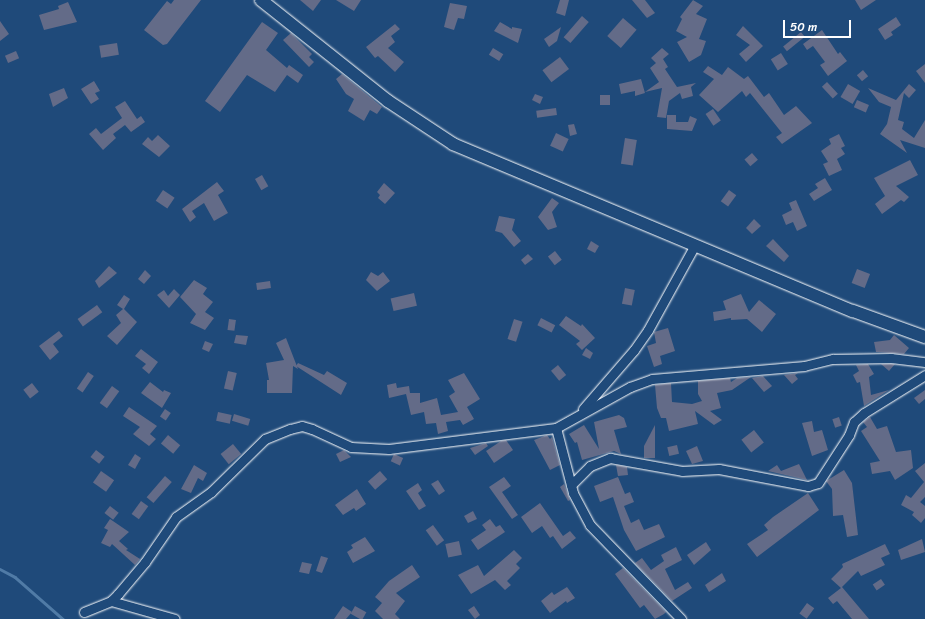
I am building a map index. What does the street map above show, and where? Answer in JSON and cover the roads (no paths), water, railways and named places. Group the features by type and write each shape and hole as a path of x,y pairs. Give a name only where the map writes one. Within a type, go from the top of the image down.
{"main road":[{"path":"261,0 388,101 453,144 853,311 925,337"}],"street":[{"path":"580,413 634,350 695,245"},
{"path":"84,612 111,601 145,562 176,517 211,492 265,439 290,428 302,426 312,429 350,447 389,449 556,428 580,413 642,381 671,376 777,369 841,358 891,358 925,362"},
{"path":"571,485 590,466 610,458 682,471 719,469 808,486 818,483 849,435 854,422 864,413 925,375"},
{"path":"556,428 571,485 590,525 681,619"},
{"path":"111,601 175,619"}],"waterway":[{"path":"0,569 15,577 63,619"}]}
